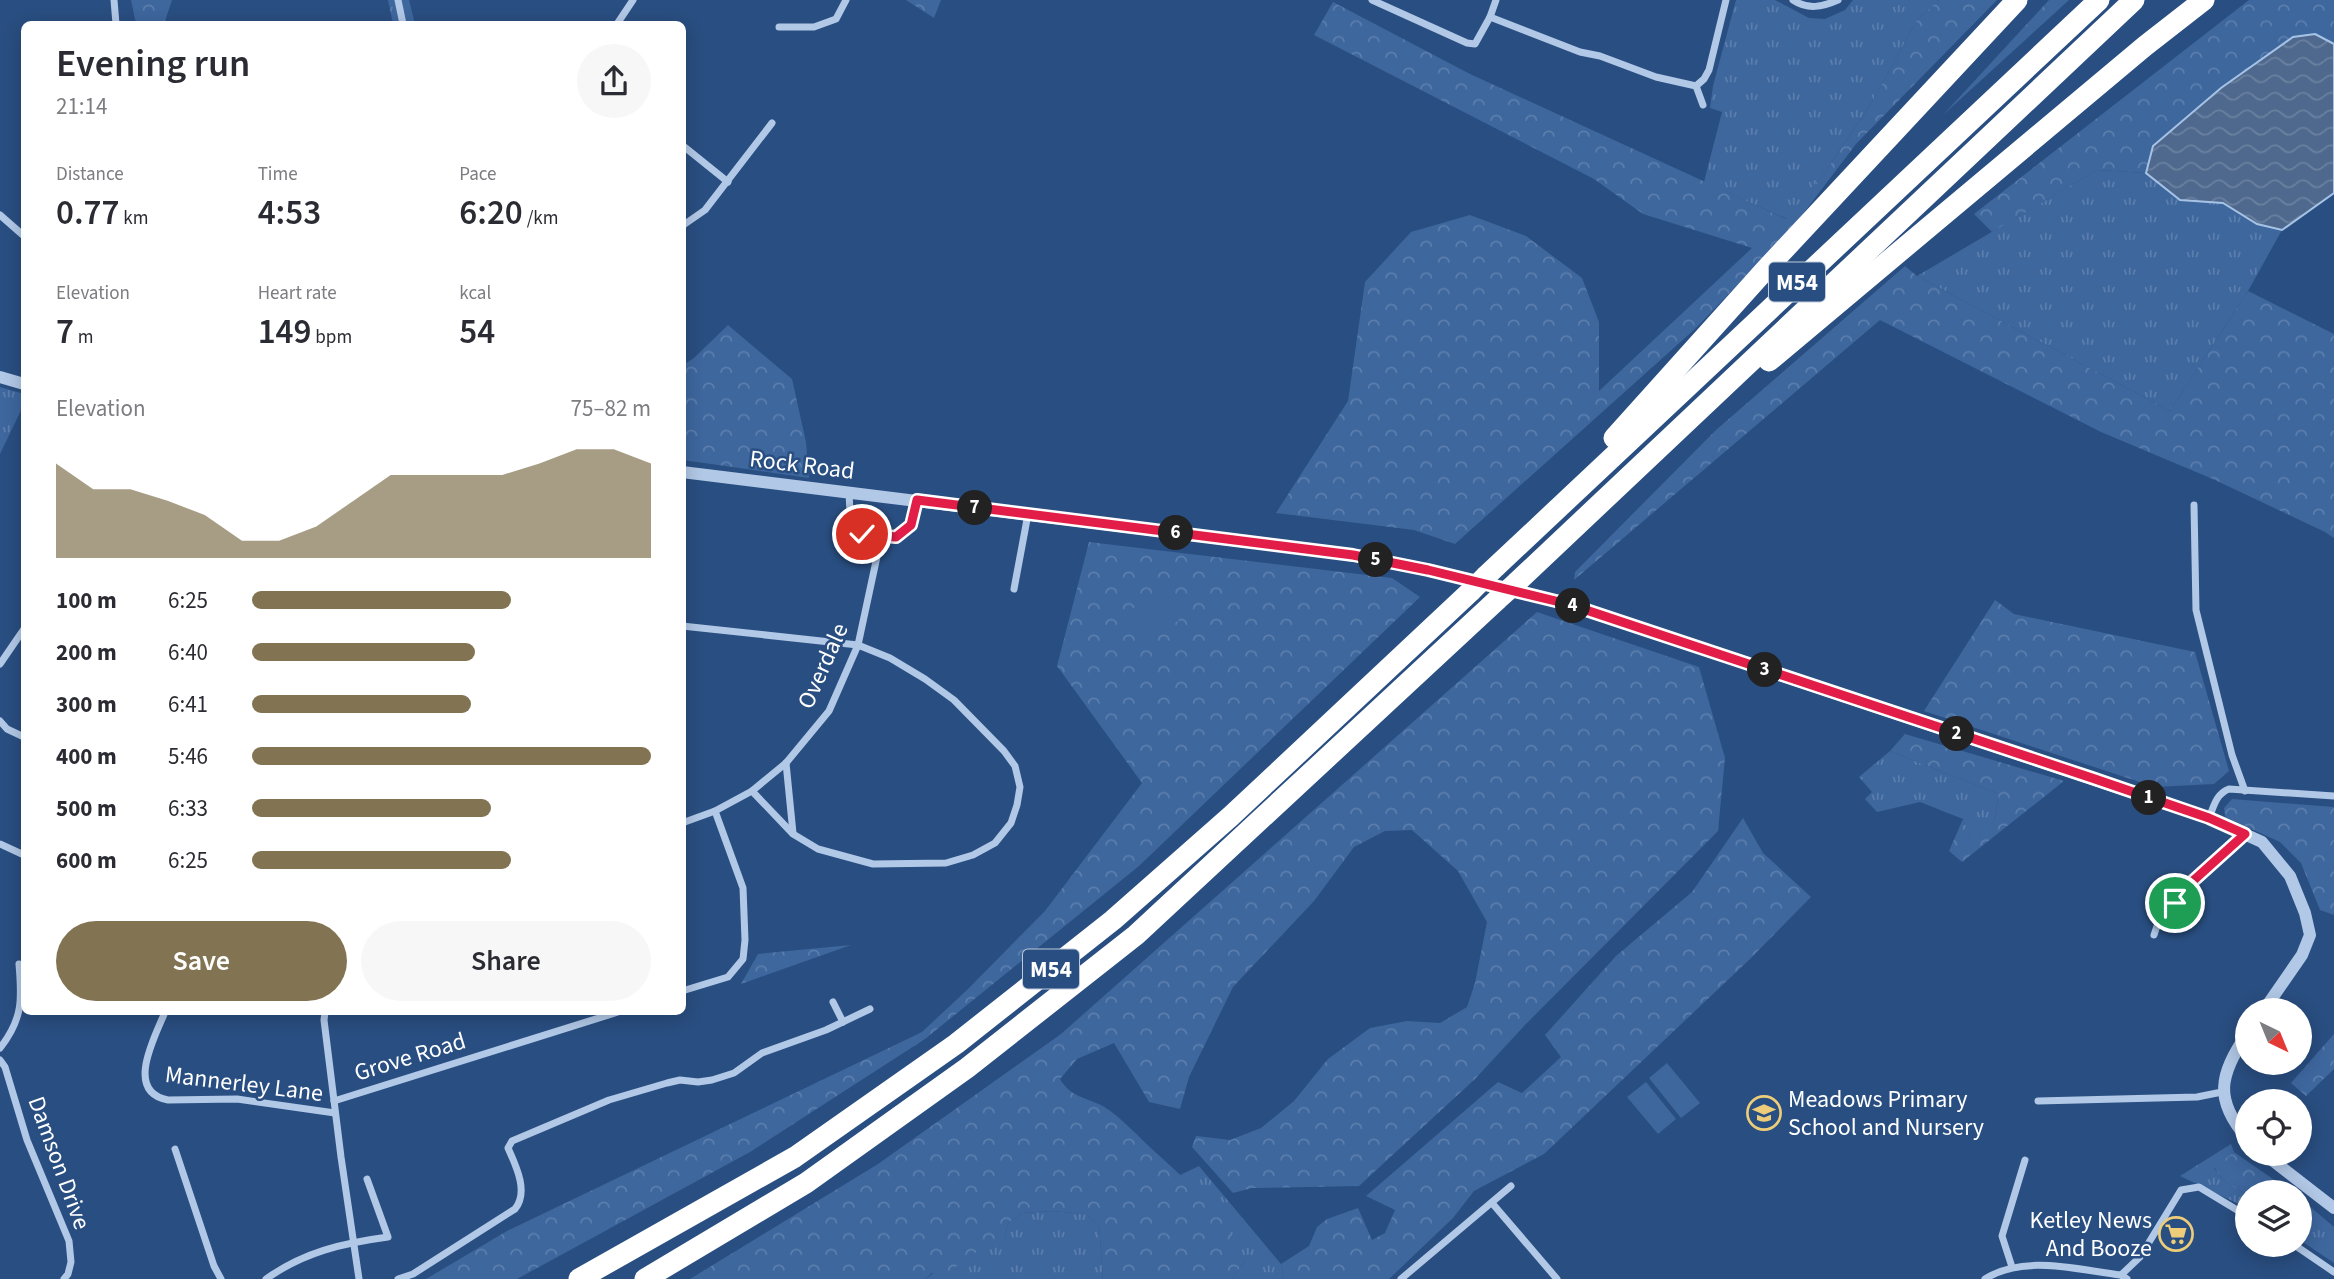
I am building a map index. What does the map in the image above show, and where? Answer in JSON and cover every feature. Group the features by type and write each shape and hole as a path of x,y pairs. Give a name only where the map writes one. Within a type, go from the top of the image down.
{"highway":[{"name":"M54","path":"1484,578 1774,261 2018,0"},
{"name":"M54","path":"579,1279 795,1157 956,1044 1113,920 1231,816 2099,0"},
{"name":"M54","path":"645,1279 806,1183 967,1068 1136,935 1517,582 2134,0"},
{"name":"M54","path":"1618,486 2204,0"}],"street":[{"path":"114,0 117,21"},
{"path":"398,0 402,21"},
{"path":"619,21 633,0"},
{"path":"779,27 814,27 836,19 846,0"},
{"path":"1372,0 1467,43 1475,44 1496,0"},
{"path":"1696,86 1709,70 1726,0"},
{"path":"1793,0 1813,7 1838,0"},
{"path":"1490,17 1580,52 1600,56 1656,77 1696,86"},
{"path":"1696,86 1703,105"},
{"path":"686,223 705,210 772,124"},
{"path":"686,148 728,182"},
{"path":"0,215 21,233"},
{"path":"0,377 21,383"},
{"name":"Rock Road","path":"686,472 1353,555 1568,604 2209,818 2262,842 2290,876 2305,913 2310,935 2302,955 2272,998"},
{"path":"849,492 850,513 862,534 881,537 896,537 911,525 917,500"},
{"path":"2193,505 2196,610 2232,755 2245,791"},
{"path":"1014,589 1028,514"},
{"name":"Overdale","path":"686,822 715,811 752,791 786,764 829,711 858,645 881,537"},
{"path":"686,626 858,645 890,658 925,678 954,700 1004,751 1015,766 1020,787 1011,823 995,843 973,855 946,863 873,864 818,849 793,834 752,791"},
{"path":"0,664 21,633"},
{"path":"0,721 21,736"},
{"path":"786,764 793,834"},
{"path":"2209,818 2221,792 2229,789 2334,796"},
{"path":"686,990 728,977 744,959 743,888 715,811"},
{"path":"2154,935 2160,917 2175,903 2184,889 2245,834"},
{"path":"0,844 21,854"},
{"path":"19,964 21,987"},
{"path":"0,1048 12,1032 21,1002"},
{"path":"833,1002 843,1022"},
{"path":"398,1279 413,1274 515,1209 520,1203 523,1192 508,1148 512,1141 593,1106 667,1083 680,1080 712,1080 734,1073 762,1053 825,1030 870,1009"},
{"name":"Mannerley Lane","path":"164,1015 147,1059 144,1076 148,1088 157,1097 168,1100 237,1099 335,1113"},
{"path":"325,1015 335,1113 359,1279"},
{"name":"Grove Road","path":"334,1101 608,1015"},
{"path":"2235,1052 2222,1091 2230,1119 2235,1125"},
{"name":"Damson Drive","path":"0,1060 5,1067 27,1140 69,1241 71,1262 64,1279"},
{"path":"2038,1101 2197,1097 2222,1091"},
{"path":"175,1149 214,1266 221,1279"},
{"path":"2012,1267 2002,1236 2025,1160"},
{"path":"2280,1166 2334,1208"},
{"path":"266,1279 307,1255 354,1242 388,1237 367,1179"},
{"path":"1401,1279 1511,1186"},
{"path":"1985,1279 2012,1267 2030,1266 2124,1277 2140,1257 2181,1190 2199,1187 2235,1209"},
{"path":"1492,1203 1558,1279"},
{"path":"2312,1257 2334,1272"},
{"path":"2075,1279 2078,1270"}],"green space":[{"path":"131,0 172,0 165,21 135,21"},
{"path":"388,0 409,0 414,21 392,21"},
{"path":"906,0 941,0 934,18"},
{"path":"1736,0 1775,0 1809,18 1825,19 1845,10 1853,0 1939,0 1917,20 1872,102 1828,168 1787,219 1704,182 1722,112 1710,108 1713,86"},
{"path":"1939,0 1997,0 1856,144 1793,227 1696,328 1455,544 1414,530 1276,513 1348,401 1365,282 1411,232 1470,215 1526,236 1582,278 1599,322 1599,391 1752,248 1643,214 1594,179 1314,35 1333,2 1470,74 1786,219 1828,168 1872,102 1917,20"},
{"path":"2049,0 2069,0 1943,115"},
{"path":"2249,0 2334,0 2334,44 2315,34 2221,88 2153,146 2146,173 2097,170 1992,232 1974,214"},
{"path":"2097,170 2146,173 2180,200 2223,203 2256,224 2282,230 2248,291 2170,411 1917,276"},
{"path":"1905,266 1917,276 2170,411 2248,291 2334,334 2334,538 2215,480 2101,432 1880,320 1574,580 1575,572 1716,430"},
{"path":"728,325 792,379 806,442 809,478 686,460 686,363"},
{"path":"0,387 21,393 21,410 0,454"},
{"path":"1089,542 1392,578 1420,597 1139,866 925,1039 750,1152 517,1279 426,1279 507,1231 922,1032 1045,911 1142,783 1057,666"},
{"path":"1171,596 1179,621 1137,634 1130,609"},
{"path":"1995,600 2014,614 2195,652 2229,771 2214,784 2155,787 1924,711"},
{"path":"1537,612 1699,667 1725,758 1718,831 1475,1079 1359,1186 1252,1188 1233,1193 1192,1147 1196,1136 1230,1140 1261,1128 1294,1101 1328,1059 1370,1028 1407,1021 1440,1023 1467,1007 1475,983 1487,922 1458,871 1412,830 1385,831 1354,847 1314,901 1233,987 1189,1077 1180,1109 1149,1102 1114,1043 1077,1059 1060,1079 1076,1095 1115,1115 1206,1200 1227,1228 1244,1262 1232,1279 1103,1279 1099,1225 1085,1214 1051,1211 1022,1213 1008,1223 1005,1237 998,1243 982,1240 975,1254 945,1274 932,1273 925,1279 690,1279 878,1164 1061,1034"},
{"path":"1905,734 2064,781 1962,862 1949,851 1963,819 1972,841 1994,821 1999,794 1890,751"},
{"path":"1890,751 1999,794 1994,821 1972,842 1963,819 1920,802 1877,812 1865,799 1872,792 1859,777"},
{"path":"2232,799 2334,807 2334,915 2320,910 2301,863 2280,842 2225,817 2224,808"},
{"path":"1743,818 1763,853 1811,897 1750,959 1544,1154 1474,1191 1453,1218 1389,1279 1284,1279 1281,1264 1309,1246 1317,1227 1327,1219 1358,1208 1372,1240 1385,1233 1395,1210 1366,1196 1498,1082 1522,1093 1561,1057 1545,1035 1616,956 1692,892"},
{"path":"851,945 741,984 758,954"},
{"path":"2334,1034 2334,1069 2312,1090 2298,1089 2291,1083 2298,1075 2312,1075 2312,1059"},
{"path":"1667,1063 1700,1103 1681,1118 1649,1078"},
{"path":"1646,1082 1676,1119 1658,1134 1627,1097"},
{"path":"2231,1144 2234,1152 2214,1168 2224,1181 2235,1188 2235,1202 2180,1176"},
{"path":"2234,1152 2235,1166 2254,1166 2274,1180 2235,1180 2235,1188 2224,1181 2214,1167"},
{"path":"1199,1166 1281,1264 1284,1279 1232,1279 1244,1262 1180,1175"},
{"path":"2312,1208 2334,1227 2334,1263 2312,1248"},
{"path":"1051,1211 1085,1214 1099,1225 1103,1279 925,1279 981,1240 1005,1237 1008,1223 1022,1213"}],"water":[{"path":"2315,34 2334,44 2334,193 2282,230 2257,224 2223,203 2180,200 2146,173 2153,146 2221,88 2293,37"}],"place":[{"name":"Meadows Primary School and Nursery","path":"1764,1113"},
{"name":"Ketley News And Booze","path":"2176,1234"}],"route":[{"path":"862,534 896,537 911,525 917,500 1353,555 1568,604 2092,778 2209,818 2245,834 2184,889 2175,903"}]}
